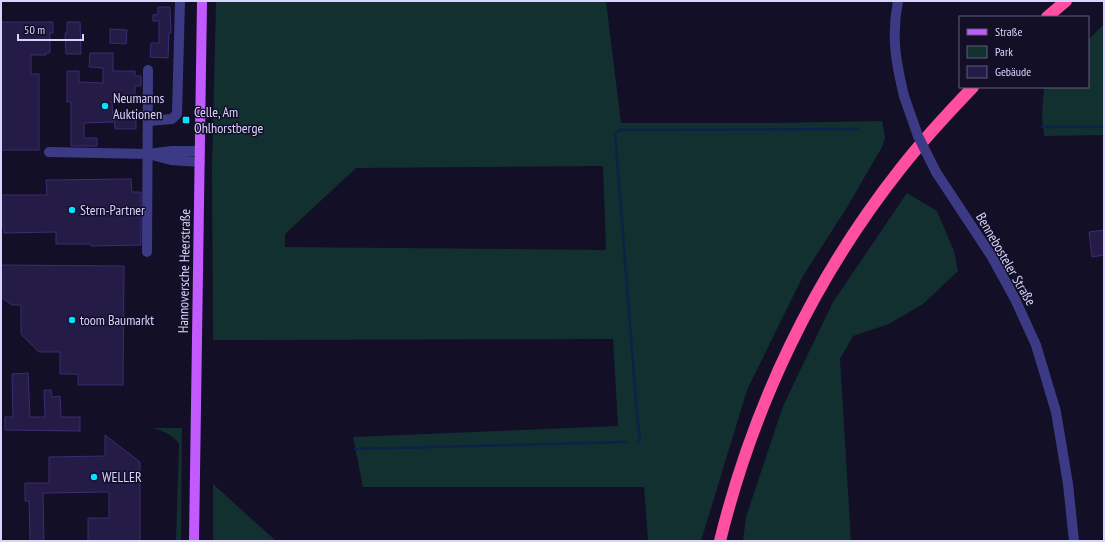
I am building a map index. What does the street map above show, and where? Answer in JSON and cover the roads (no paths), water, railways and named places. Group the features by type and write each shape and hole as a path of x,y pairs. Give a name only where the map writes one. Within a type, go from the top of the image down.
{"highway":[{"path":"1048,16 1066,1"},
{"path":"720,541 734,487 764,401 786,353 818,291 853,234 892,179 936,126 972,88"}],"main road":[{"name":"Hannoversche Heerstraße","path":"194,541 202,1"}],"street":[{"path":"148,121 172,119 178,114 180,1"},
{"name":"Bennebosteler Straße","path":"898,1 894,38 897,67 904,96 918,136 936,172 992,257 1015,299 1036,345 1056,412 1068,484 1074,541"},
{"path":"147,252 148,70"},
{"path":"49,152 148,154 172,151 200,151"},
{"path":"148,154 171,160 200,162"}],"waterway":[{"path":"1042,127 1104,127"},
{"path":"637,442 640,439 615,133 619,130 858,129"},
{"path":"355,449 627,442"}],"place":[{"name":"Neumanns Auktionen","path":"105,106"},
{"name":"Celle, Am Ohlhorstberge","path":"186,120"},
{"name":"Stern-Partner","path":"72,210"},
{"name":"toom Baumarkt","path":"72,320"},
{"name":"WELLER","path":"94,477"}]}
